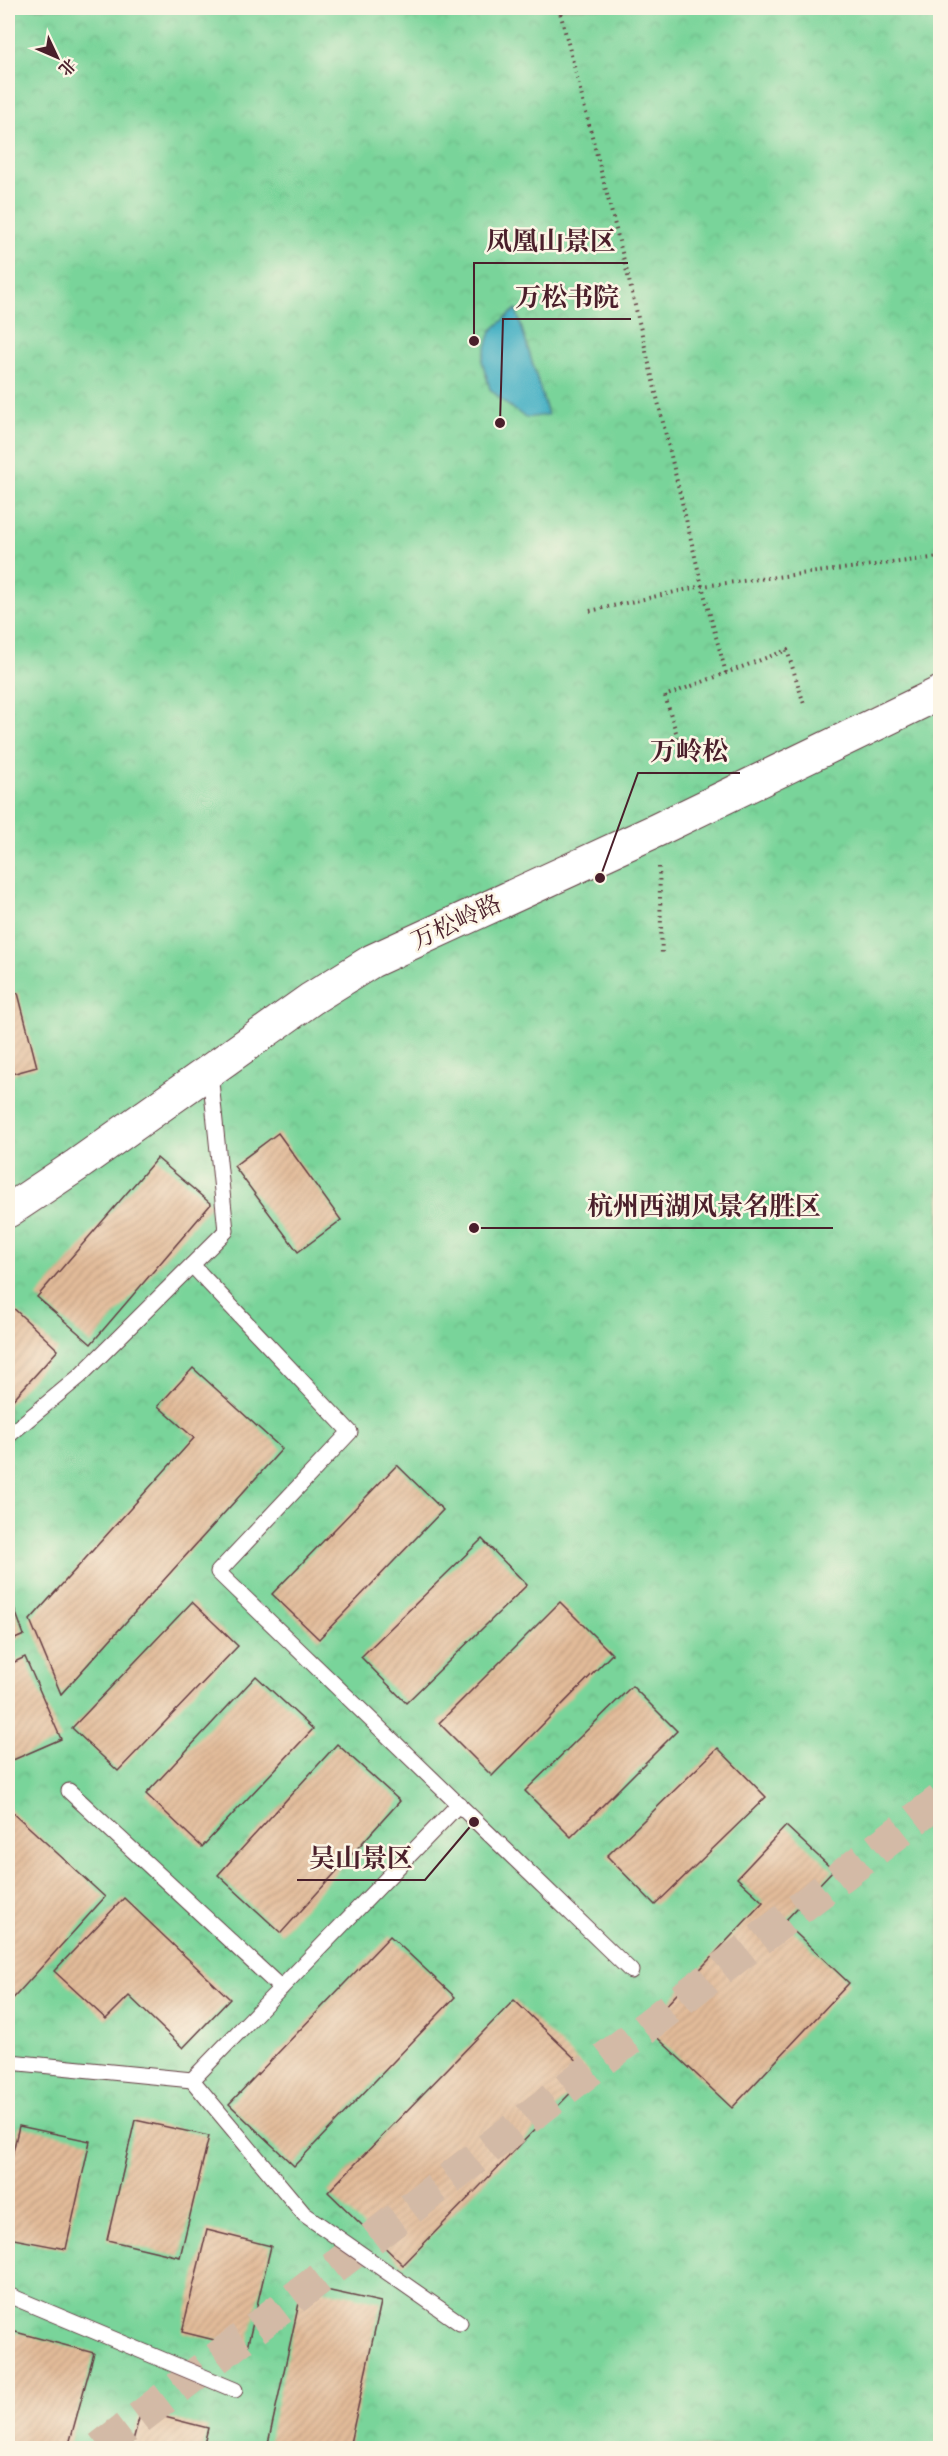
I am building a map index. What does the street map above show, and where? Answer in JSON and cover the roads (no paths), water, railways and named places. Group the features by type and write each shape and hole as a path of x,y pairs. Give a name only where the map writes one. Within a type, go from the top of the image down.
{"street":[{"name":"万松岭路","path":"8,1211 210,1072 244,1045 372,961 657,830 940,693"}],"lane":[{"path":"8,1436 80,1376 226,1231 210,1072"},
{"path":"192,1265 350,1432 218,1572 631,1971"},
{"path":"69,1791 281,1988"},
{"path":"192,2080 459,1804"},
{"path":"8,2069 10,2062 192,2080 304,2214 460,2322"},
{"path":"8,2295 235,2390"}],"water":[{"path":"516,309 548,415 526,418 490,389 482,361 491,331"}],"tunnel":[{"path":"100,2448 940,1800"}],"place":[{"name":"凤凰山景区","path":"474,341"},
{"name":"万松书院","path":"500,423"},
{"name":"万岭松","path":"600,878"},
{"name":"杭州西湖风景名胜区","path":"474,1228"},
{"name":"吴山景区","path":"474,1822"}]}
